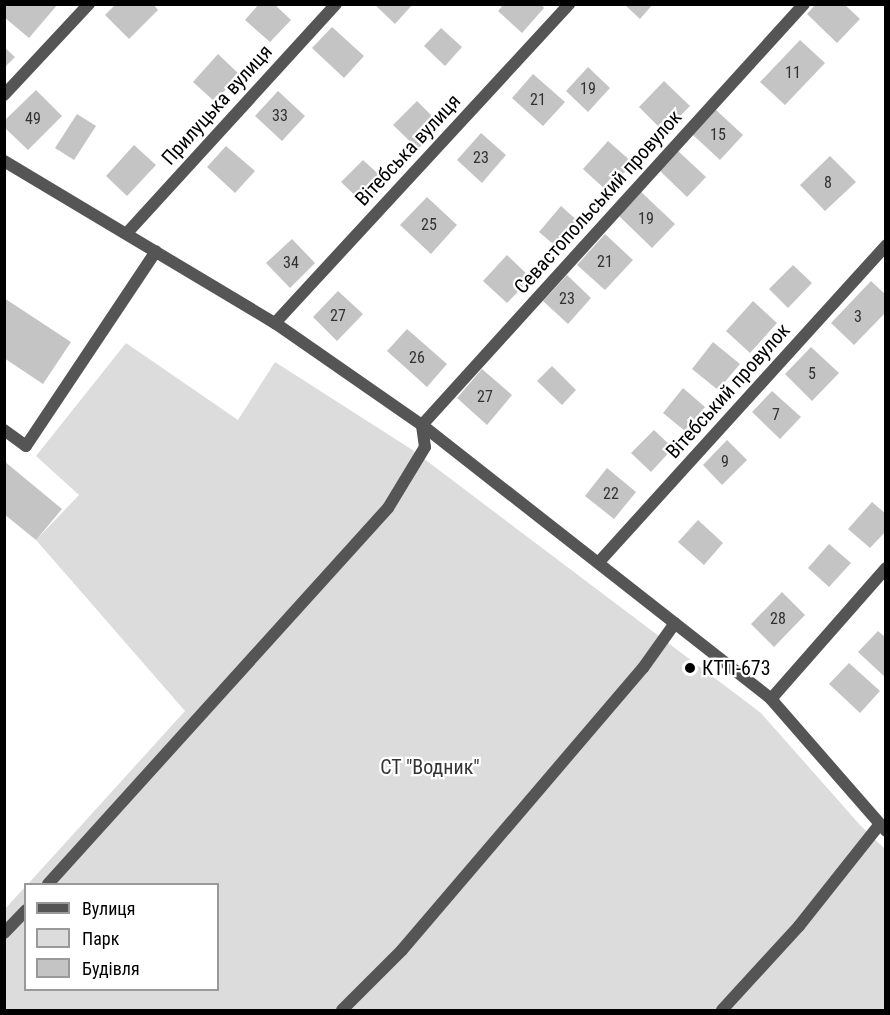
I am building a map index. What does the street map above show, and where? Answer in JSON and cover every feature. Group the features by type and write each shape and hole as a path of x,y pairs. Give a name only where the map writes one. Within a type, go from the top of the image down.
{"street":[{"path":"4,94 89,4"},
{"name":"Прилуцька вулиця","path":"127,233 336,4"},
{"name":"Вітебська вулиця","path":"275,323 569,4"},
{"name":"Севастопольський провулок","path":"422,425 804,4"},
{"path":"4,162 275,323 422,425 771,699 882,828 799,926 722,1011"},
{"name":"Вітебський провулок","path":"599,562 885,245"},
{"path":"4,430 26,446 156,251"},
{"path":"50,883 388,508 425,447 422,425"},
{"path":"771,699 885,568"},
{"path":"342,1011 402,950 643,668 675,624"},
{"path":"4,933 24,912"}],"green space":[{"name":"СТ \"Водник\"","path":"126,343 238,420 275,362 411,449 761,713 860,825 885,849 885,1010 5,1010 4,910 24,888 24,991 219,991 219,883 29,883 185,711 36,540 79,495 36,456"}],"building":[{"path":"5,4 58,4 29,38 4,17"},
{"path":"116,4 153,4 158,10 129,39 105,15"},
{"path":"259,4 274,4 291,20 270,42 245,20"},
{"path":"374,4 413,4 395,24"},
{"path":"504,4 541,4 544,8 522,33 498,11"},
{"path":"624,4 653,4 640,19"},
{"path":"816,4 844,4 860,19 837,43 807,14"},
{"path":"332,27 364,56 344,78 312,48"},
{"path":"441,28 462,47 445,66 424,46"},
{"path":"800,40 825,63 785,105 760,82"},
{"path":"4,47 15,57 4,68"},
{"path":"218,54 239,74 215,102 193,82"},
{"path":"588,67 610,88 588,112 566,91"},
{"path":"533,74 565,102 543,126 512,98"},
{"path":"664,81 690,106 664,132 639,107"},
{"path":"36,90 62,116 28,150 4,127 4,121"},
{"path":"278,91 305,116 282,141 255,116"},
{"path":"417,101 441,125 418,149 393,125"},
{"path":"715,109 743,135 720,160 692,134"},
{"path":"77,114 96,126 74,160 55,148"},
{"path":"481,133 506,155 482,183 457,160"},
{"path":"608,141 633,163 607,191 583,169"},
{"path":"134,145 156,165 127,196 106,176"},
{"path":"226,146 255,171 235,193 207,167"},
{"path":"677,150 706,177 687,197 659,170"},
{"path":"830,156 856,182 825,211 800,185"},
{"path":"363,160 387,182 365,205 341,182"},
{"path":"639,190 675,224 652,248 617,214"},
{"path":"427,197 457,225 431,254 400,225"},
{"path":"561,206 580,223 559,249 539,232"},
{"path":"605,234 633,260 605,290 577,265"},
{"path":"292,239 315,263 290,288 266,263"},
{"path":"507,255 531,278 507,303 483,281"},
{"path":"793,265 812,283 788,308 769,289"},
{"path":"567,275 591,298 568,324 543,301"},
{"path":"871,281 886,295 886,312 854,345 831,323"},
{"path":"338,291 363,314 337,341 313,317"},
{"path":"4,298 71,342 43,384 4,358"},
{"path":"753,301 777,323 750,353 726,331"},
{"path":"407,329 447,364 427,387 387,351"},
{"path":"713,342 740,364 718,390 692,369"},
{"path":"811,347 839,373 812,401 785,374"},
{"path":"552,366 576,390 562,405 537,381"},
{"path":"482,369 512,395 487,425 457,398"},
{"path":"683,388 705,407 685,431 663,413"},
{"path":"772,391 801,417 780,439 752,412"},
{"path":"654,430 673,448 651,472 631,453"},
{"path":"727,440 747,460 722,485 703,465"},
{"path":"4,461 62,509 36,540 4,514"},
{"path":"607,468 636,492 614,519 585,496"},
{"path":"872,502 886,514 886,531 870,548 848,529"},
{"path":"698,520 723,543 704,565 678,542"},
{"path":"829,544 851,563 829,587 808,568"},
{"path":"782,592 805,615 774,647 751,624"},
{"path":"878,631 886,638 886,678 858,652"},
{"path":"849,663 880,691 860,713 829,684"}],"place":[{"name":"КТП-673","path":"690,668"}]}
